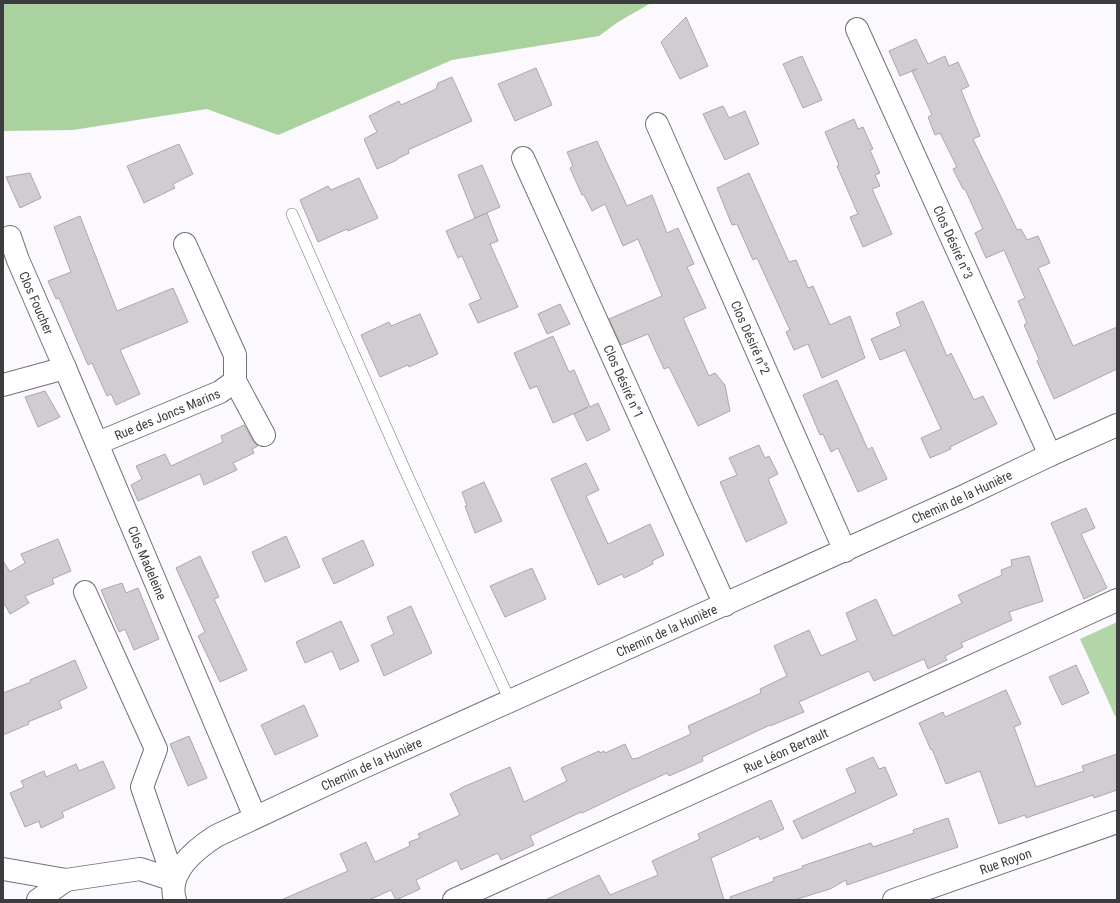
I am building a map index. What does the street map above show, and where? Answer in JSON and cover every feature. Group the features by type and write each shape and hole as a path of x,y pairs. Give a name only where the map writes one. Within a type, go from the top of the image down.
{"street":[{"name":"Clos Désiré n°3","path":"857,30 1050,455"},
{"name":"Clos Désiré n°2","path":"657,124 845,551"},
{"name":"Clos Désiré n°1","path":"523,158 725,605"},
{"name":"Clos Foucher","path":"10,237 18,260 65,368"},
{"name":"Rue des Joncs Marins","path":"185,244 235,355 235,381 264,435"},
{"path":"3,385 65,368"},
{"name":"Clos Madeleine","path":"65,368 255,817"},
{"name":"Rue des Joncs Marins","path":"98,443 220,392 235,381"},
{"name":"Chemin de la Hunière","path":"175,890 188,858 200,847 216,836 510,701 845,551 1117,425"},
{"path":"85,592 156,749 142,788 175,890"},
{"name":"Rue Léon Bertault","path":"454,900 1117,600"},
{"name":"Rue Royon","path":"894,900 1117,822"},
{"path":"3,869 66,880 140,870 175,890"},
{"path":"38,900 66,880"}],"lane":[{"path":"292,214 404,468 510,701"}],"green space":[{"path":"3,3 651,3 618,22 599,36 452,60 278,135 207,109 73,130 3,131"},
{"path":"1117,622 1117,715 1115,716 1080,639"}],"building":[{"path":"686,17 708,66 680,79 661,42"},
{"path":"916,39 928,64 945,56 949,66 958,62 969,86 961,90 980,136 973,139 1017,230 1021,229 1027,240 1038,236 1050,263 1038,268 1073,346 1117,327 1117,369 1054,399 1037,361 1039,359 1024,325 1027,323 1018,301 1025,298 1004,250 986,258 975,233 983,229 965,189 963,189 953,169 957,167 940,133 935,135 928,117 932,115 912,71 900,76 889,51"},
{"path":"802,56 822,100 803,108 783,64"},
{"path":"536,68 552,105 515,121 498,84"},
{"path":"452,77 472,121 408,150 409,153 377,169 364,139 377,132 369,116 399,101 401,105 436,89 438,83"},
{"path":"723,106 729,118 745,111 759,144 725,160 703,114"},
{"path":"854,119 858,129 863,127 873,149 870,150 880,173 875,175 880,186 872,189 892,234 863,247 850,217 858,214 837,166 839,165 825,132"},
{"path":"597,141 627,206 652,195 667,233 678,228 694,264 687,267 706,308 683,318 709,376 715,373 725,385 730,411 698,426 669,367 664,369 648,334 621,345 609,319 662,296 638,239 623,246 605,204 592,211 584,195 582,195 570,168 573,166 567,152"},
{"path":"179,144 193,174 173,184 175,188 144,203 127,166"},
{"path":"482,165 500,207 475,218 458,175"},
{"path":"30,173 41,198 20,208 6,177"},
{"path":"749,173 789,262 796,260 808,288 813,286 830,325 850,316 865,358 822,378 808,344 794,350 786,332 790,330 757,258 753,260 737,224 732,225 717,188"},
{"path":"359,178 378,218 348,231 347,229 318,242 300,200 328,186 331,190"},
{"path":"487,213 498,241 490,244 518,307 478,323 469,304 481,299 462,256 458,258 446,231"},
{"path":"80,216 117,311 173,288 188,322 120,350 140,394 116,405 111,394 107,396 92,363 88,365 59,298 56,299 48,281 71,272 54,227"},
{"path":"923,301 947,356 951,353 974,400 983,396 997,424 950,447 951,449 930,458 921,438 941,429 905,350 880,360 871,339 901,326 896,313"},
{"path":"560,304 570,324 547,334 538,314"},
{"path":"420,314 438,354 409,367 408,365 380,377 361,335 389,322 391,326"},
{"path":"553,336 569,372 574,370 590,407 598,403 610,430 587,441 574,414 588,407 553,423 537,386 530,389 514,353"},
{"path":"837,380 868,450 872,447 887,479 858,492 838,448 831,452 823,434 820,435 803,395"},
{"path":"45,391 60,417 38,427 25,397"},
{"path":"244,425 253,441 258,446 252,449 254,453 233,463 237,470 204,485 200,474 138,501 131,485 142,479 136,466 165,454 171,466 223,442 221,436"},
{"path":"759,445 765,458 769,456 778,474 768,479 787,523 746,542 720,482 737,475 729,458"},
{"path":"586,463 599,490 586,496 608,544 650,524 664,555 652,561 653,564 624,578 622,574 598,585 551,479"},
{"path":"484,482 502,521 475,533 465,506 467,506 462,492"},
{"path":"1086,508 1095,528 1081,534 1107,588 1084,599 1051,523"},
{"path":"286,536 300,567 265,582 252,552"},
{"path":"58,539 71,571 52,579 54,584 25,596 29,603 10,614 5,605 3,605 3,561 10,572 25,563 21,554"},
{"path":"363,540 374,565 334,584 322,559"},
{"path":"200,556 219,597 214,599 247,670 220,682 198,636 205,632 176,568"},
{"path":"1029,556 1043,601 1009,612 1012,620 961,643 963,647 945,656 947,660 928,669 924,659 874,681 869,671 799,702 804,712 770,725 702,757 703,761 669,776 667,773 530,836 534,845 501,860 498,853 461,870 457,860 416,880 420,889 396,900 391,890 369,900 281,900 348,871 340,854 366,842 375,862 410,846 409,842 420,838 418,834 460,815 450,794 463,787 510,767 524,802 567,781 561,768 599,751 600,753 604,751 605,753 625,744 632,759 638,758 691,734 688,726 761,693 760,689 787,676 774,646 809,630 821,656 857,640 846,613 876,599 893,636 962,603 958,595 1002,575 1001,570 1012,566 1011,560"},
{"path":"532,568 546,599 505,617 490,586"},
{"path":"122,583 126,593 138,588 159,639 134,650 125,629 119,632 101,590"},
{"path":"411,606 432,653 384,676 371,645 394,634 387,617"},
{"path":"341,621 359,661 340,670 332,651 305,663 296,642"},
{"path":"75,660 87,688 59,701 62,708 28,722 29,724 3,735 3,693 31,682 30,680"},
{"path":"1076,665 1089,693 1062,705 1049,677"},
{"path":"1006,690 1021,724 1014,727 1036,787 1084,771 1082,766 1117,754 1117,790 1094,798 1093,795 1026,818 1025,815 999,824 980,771 946,784 932,749 931,750 919,723 943,712 945,717"},
{"path":"304,705 318,736 275,755 261,725"},
{"path":"189,736 207,778 188,786 170,744"},
{"path":"873,757 879,769 885,767 897,795 802,839 793,821 856,792 846,769"},
{"path":"103,761 115,788 62,812 64,817 41,828 39,821 25,827 10,793 24,787 21,781 44,771 46,777 76,764 79,771"},
{"path":"771,800 784,829 760,840 759,836 711,858 724,900 545,900 599,875 610,895 658,875 652,861 700,839 698,834"},
{"path":"948,818 958,847 847,885 846,880 830,889 794,900 731,900 730,897 774,881 773,878 803,868 802,866 871,843 873,847 914,833 913,830"}]}
